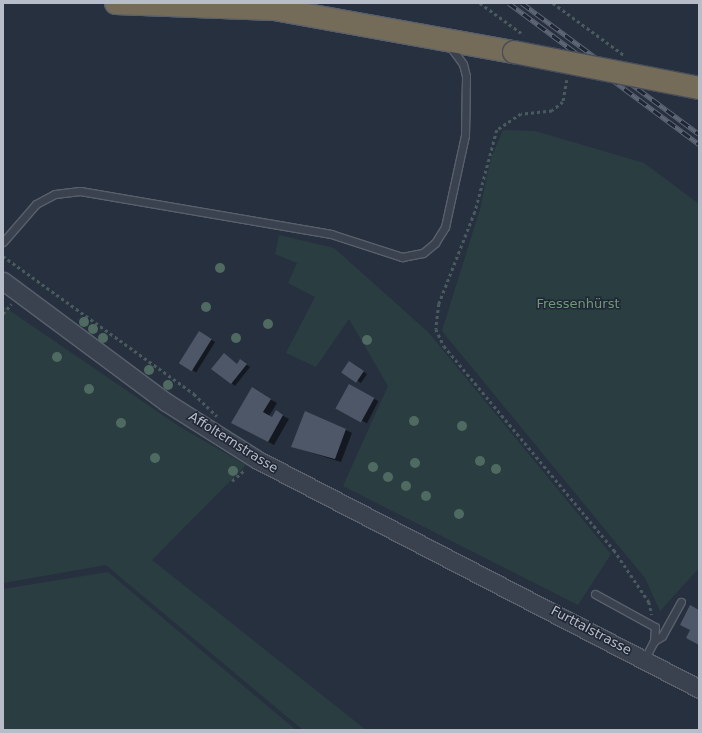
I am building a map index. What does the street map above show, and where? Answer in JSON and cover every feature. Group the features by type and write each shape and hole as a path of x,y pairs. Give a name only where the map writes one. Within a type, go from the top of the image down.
{"highway":[{"path":"116,3 274,10 441,38 521,45 699,88"}],"street":[{"name":"Affolternstrasse","path":"3,281 166,402 233,444 336,503 482,575"},
{"name":"Furttalstrasse","path":"482,575 699,689"}],"lane":[{"path":"3,242 36,204 55,194 80,191 331,234 402,257 422,253 435,243 452,204 467,112 463,64 441,38"},
{"path":"595,594 655,627 654,641 644,660"},
{"path":"654,641 662,636 680,602"}],"path":[{"path":"480,3 521,45"},
{"path":"565,72 563,102 541,115 521,114 497,130 475,212 439,304 436,329 444,346 614,550 649,602 655,627"},
{"path":"3,256 194,394 220,419"}],"green space":[{"name":"Fressenhürst","path":"503,130 535,131 644,163 699,204 699,568 660,611 645,578 442,331 480,209 491,158"},
{"path":"279,235 334,248 428,332 611,554 578,605 343,486 388,386 349,319 316,367 286,353 315,297 288,283 297,263 275,254"},
{"path":"3,306 180,427 246,465 152,560 366,730 303,730 106,565 3,583"},
{"path":"108,572 296,730 3,730 3,589"}],"building":[{"path":"199,331 212,339 192,371 179,363"},
{"path":"224,353 237,364 240,359 247,364 231,384 211,369"},
{"path":"349,361 364,371 356,383 341,373"},
{"path":"349,384 374,398 361,423 335,408"},
{"path":"252,387 271,399 263,412 272,417 276,410 283,415 268,442 231,423"},
{"path":"305,411 346,429 335,459 291,447"},
{"path":"690,605 699,610 699,645 686,638 690,630 680,625"}],"railway":[{"path":"509,3 699,144"},
{"path":"522,3 699,134"}]}
